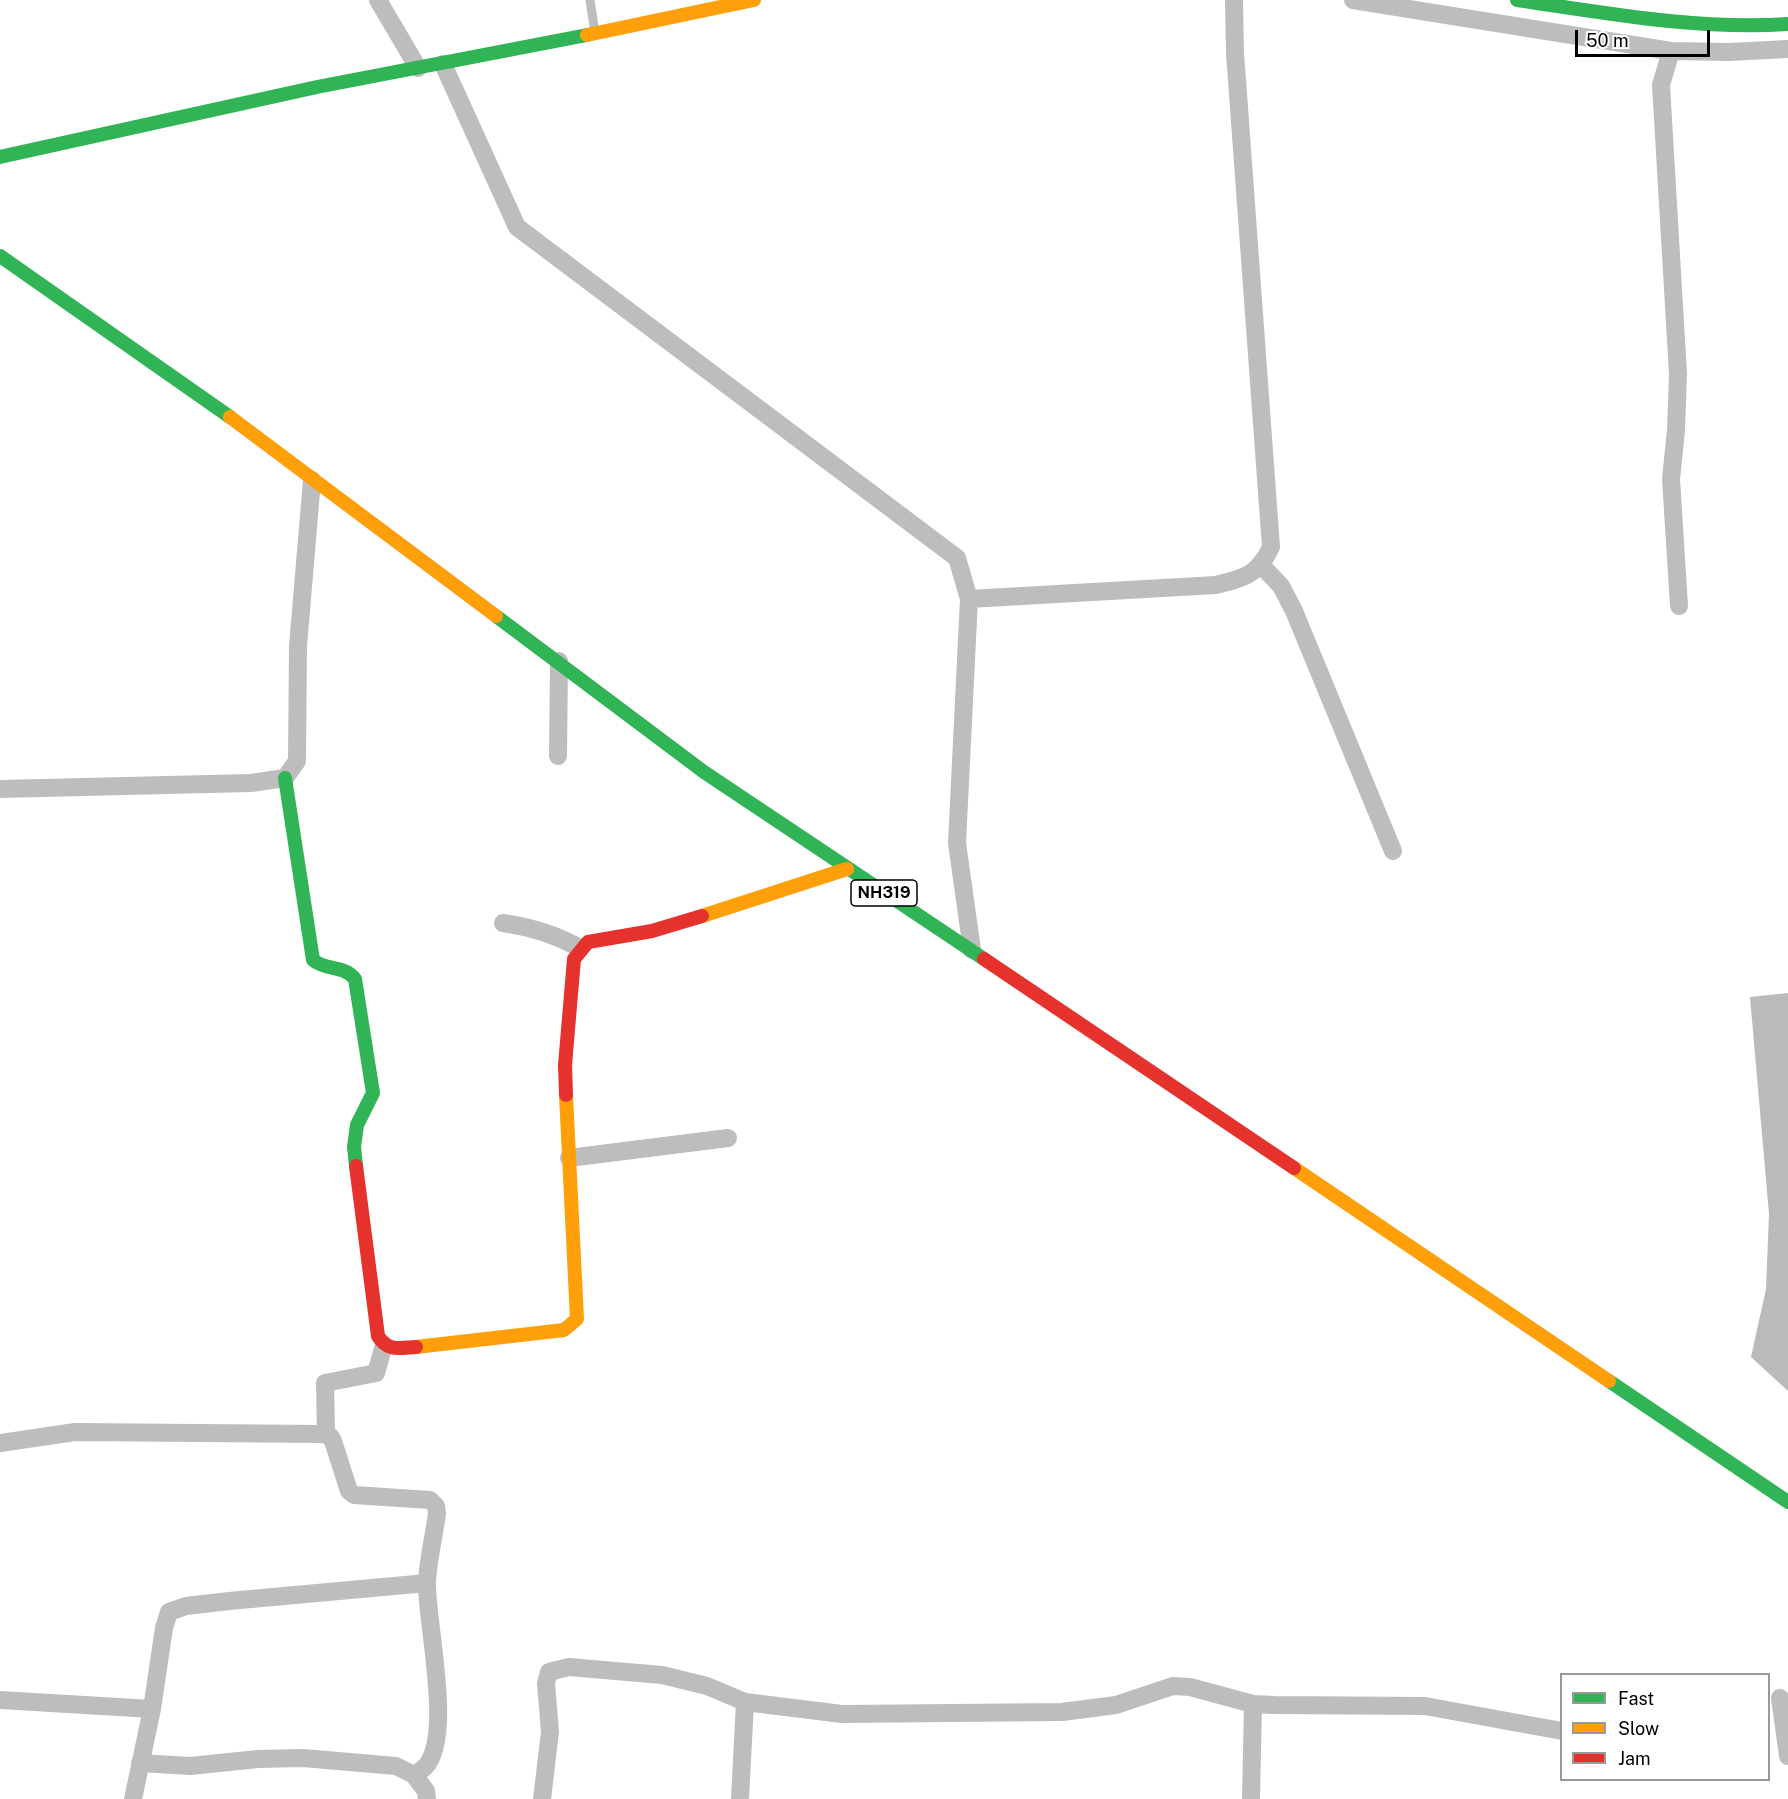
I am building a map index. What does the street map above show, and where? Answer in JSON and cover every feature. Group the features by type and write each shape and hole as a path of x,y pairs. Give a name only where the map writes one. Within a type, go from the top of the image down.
{"main road":[{"path":"0,157 418,68 754,0"},
{"path":"1517,0 1718,26 1758,27 1788,24"},
{"name":"NH319","path":"0,256 211,403 559,661 704,772 972,950 1788,1502"},
{"path":"285,778 313,960 317,965 347,970 355,979 373,1093 357,1125 354,1147 378,1336 384,1345 394,1349 564,1330 577,1319 566,1065 574,959 579,947 586,941 623,937 681,924 738,902 847,869"}],"street":[{"path":"378,0 418,68"},
{"path":"969,599 1216,585 1241,579 1262,566 1271,547 1235,53 1234,0"},
{"path":"1353,0 1671,51 1729,52 1788,49"},
{"path":"1671,51 1661,85 1678,374 1671,479 1679,606"},
{"path":"443,64 517,227 957,558 969,599 957,843 972,950"},
{"path":"0,789 251,783 285,778 297,761 298,646 312,480"},
{"path":"1262,566 1281,586 1294,611 1393,851"},
{"path":"558,756 559,661"},
{"path":"503,923 532,927 556,935 579,947"},
{"path":"569,1158 728,1138"},
{"path":"326,1435 325,1383 376,1373 384,1345"},
{"path":"0,1443 75,1432 326,1435 333,1441 349,1491 354,1496 430,1500 436,1506 427,1583 436,1664 436,1729 432,1757 425,1767 414,1775"},
{"path":"133,1799 152,1709 164,1628 169,1612 186,1606 229,1601 427,1583"},
{"path":"542,1799 550,1732 546,1683 549,1672 569,1667 662,1675 706,1686 745,1702 842,1714 1062,1712 1116,1705 1173,1686 1190,1687 1253,1704 1425,1706 1560,1731"},
{"path":"1779,1698 1788,1756"},
{"path":"0,1700 152,1709"},
{"path":"740,1799 745,1702"},
{"path":"1251,1799 1253,1704"},
{"path":"140,1763 190,1766 258,1759 303,1758 396,1766 414,1775 426,1791 427,1799"}],"lane":[{"path":"590,0 595,34"}],"shaded area":[{"path":"1788,993 1788,1391 1751,1357 1766,1289 1769,1214 1750,997"}],"traffic: fast":[{"path":"1517,0 1618,15 1686,22 1720,25 1788,24"},
{"path":"0,157 317,87 587,35"},
{"path":"0,256 230,417"},
{"path":"496,616 704,772 984,959"},
{"path":"285,778 313,960 324,966 346,972 355,979 373,1093 357,1125 354,1147 356,1166"},
{"path":"1609,1381 1788,1502"}],"traffic: slow":[{"path":"587,35 754,0"},
{"path":"230,417 496,616"},
{"path":"702,916 847,869"},
{"path":"416,1347 564,1330 577,1319 566,1095"},
{"path":"1294,1168 1609,1381"}],"traffic: jam":[{"path":"566,1095 565,1065 574,959 588,942 652,931 702,916"},
{"path":"984,959 1294,1168"},
{"path":"356,1166 378,1336 390,1347 416,1347"}]}
